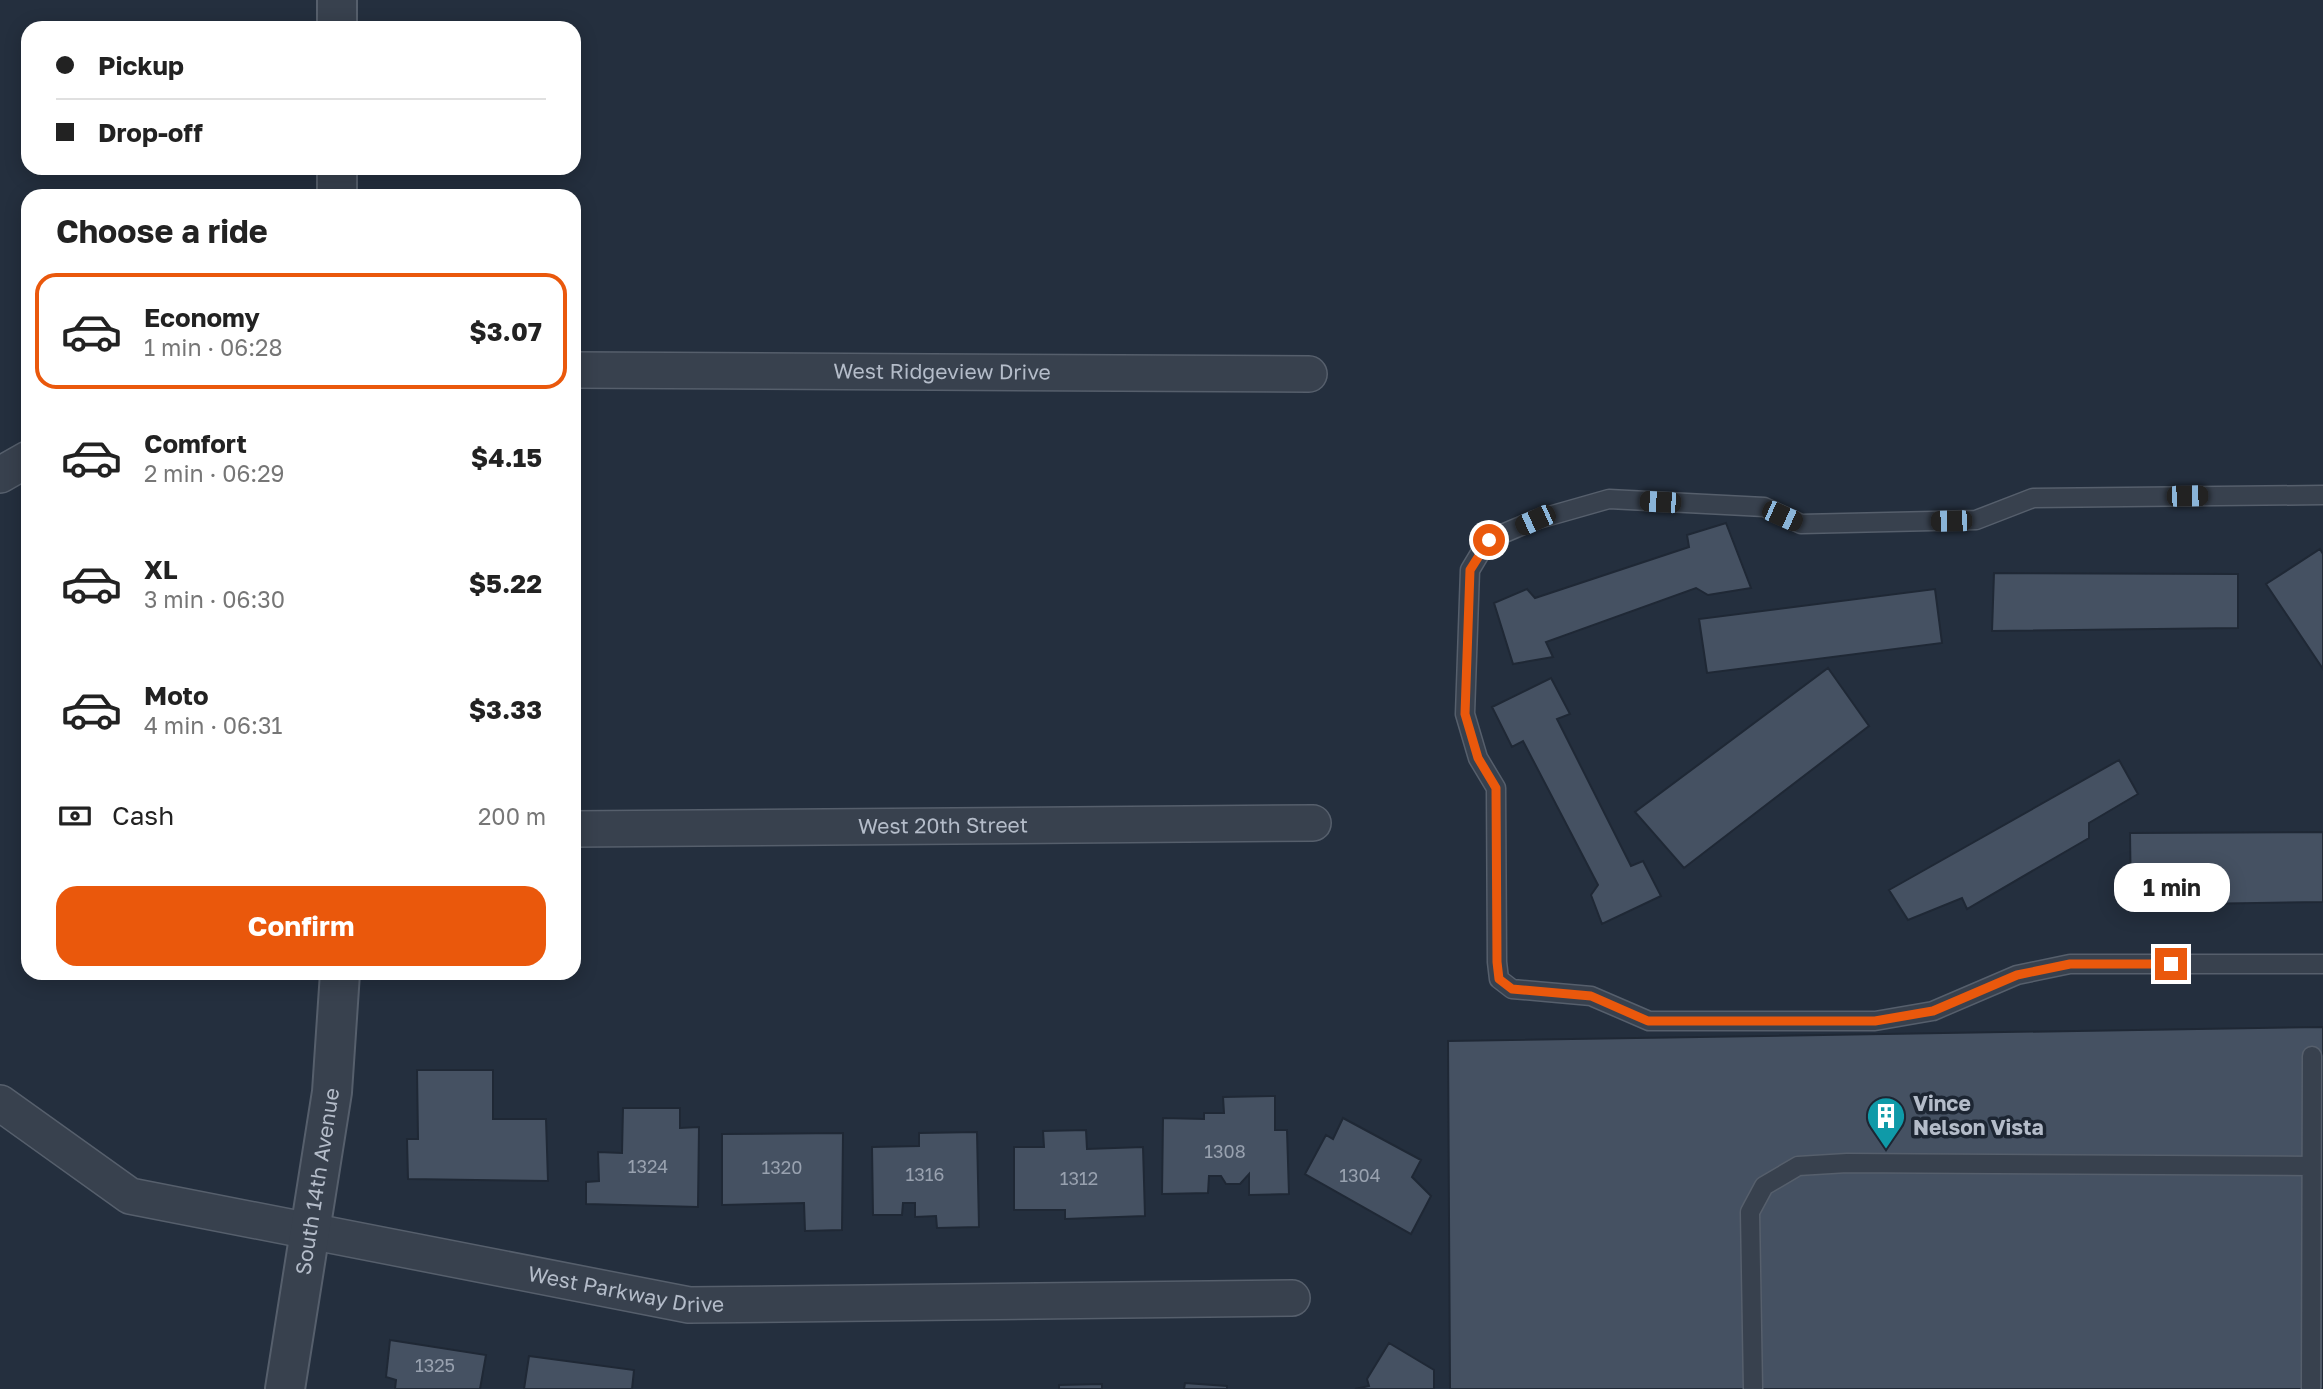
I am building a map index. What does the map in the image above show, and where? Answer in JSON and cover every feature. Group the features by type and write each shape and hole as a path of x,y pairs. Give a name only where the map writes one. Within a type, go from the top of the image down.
{"street":[{"path":"337,0 337,21"},
{"name":"West Ridgeview Drive","path":"581,370 1309,374"},
{"path":"0,475 21,463"},
{"name":"West 20th Street","path":"581,828 1313,823"},
{"name":"South 14th Avenue","path":"285,1389 332,1092 340,980"},
{"name":"West Parkway Drive","path":"0,1103 130,1196 689,1305 1292,1297"}],"lane":[{"path":"2323,495 2033,498 1976,520 1801,524 1763,507 1609,499 1535,520 1489,540 1470,570 1465,714 1478,758 1496,788 1497,962 1499,979 1512,989 1591,996 1648,1021 1875,1021 1933,1011 2017,975 2070,964 2323,964"},
{"path":"2311,1389 2317,1313 2311,1166 2312,1056"},
{"path":"1753,1389 1749,1212 1763,1186 1798,1166 1847,1163 2311,1166"}],"building":[{"path":"1726,523 1751,588 1708,595 1696,588 1546,642 1553,657 1513,664 1494,603 1527,589 1535,598 1689,547 1687,535"},
{"path":"2320,549 2323,554 2323,669 2266,584"},
{"path":"1994,573 2238,574 2238,628 1992,631"},
{"path":"1935,589 1942,643 1707,673 1699,619"},
{"path":"1828,668 1869,726 1684,868 1635,812"},
{"path":"1551,678 1570,714 1557,719 1631,866 1643,861 1661,896 1602,924 1591,895 1598,885 1523,741 1512,747 1492,707"},
{"path":"2119,760 2138,794 2089,823 2089,838 1967,909 1962,898 1908,920 1889,890"},
{"path":"2323,832 2323,902 2131,905 2130,833"},
{"name":"Vince Nelson Vista","path":"2323,1027 2323,1389 1450,1389 1448,1041"},
{"path":"417,1070 493,1070 493,1119 546,1119 548,1181 408,1179 407,1139 418,1139"},
{"path":"1275,1096 1275,1130 1287,1130 1289,1194 1249,1195 1249,1174 1240,1184 1226,1184 1221,1176 1209,1176 1208,1193 1162,1194 1163,1118 1204,1119 1204,1113 1224,1113 1223,1097"},
{"path":"623,1108 680,1108 680,1128 699,1127 698,1207 586,1204 586,1182 599,1181 598,1152 622,1153"},
{"path":"1343,1118 1421,1160 1412,1177 1431,1196 1411,1234 1305,1174 1326,1135 1333,1139"},
{"path":"1086,1130 1087,1149 1143,1147 1145,1216 1065,1219 1065,1210 1014,1210 1014,1147 1044,1147 1043,1131"},
{"path":"977,1132 979,1227 937,1228 936,1216 915,1217 915,1203 903,1203 902,1215 873,1215 872,1147 919,1146 919,1133"},
{"path":"843,1133 842,1230 805,1231 804,1203 722,1205 722,1134"},
{"path":"390,1340 486,1355 480,1389 395,1389 396,1380 386,1377"},
{"path":"1389,1343 1434,1370 1434,1389 1355,1389 1369,1386 1367,1379"},
{"path":"529,1356 634,1370 632,1389 524,1389"},
{"path":"1185,1383 1227,1386 1227,1389 1184,1389"},
{"path":"1102,1384 1102,1389 1059,1389 1059,1385"}],"place":[{"name":"Vince Nelson Vista","path":"1886,1150"}],"route":[{"path":"1489,540 1470,570 1465,714 1478,758 1496,788 1497,962 1499,979 1512,989 1591,996 1648,1021 1875,1021 1933,1011 2017,975 2070,964 2171,964"}]}
